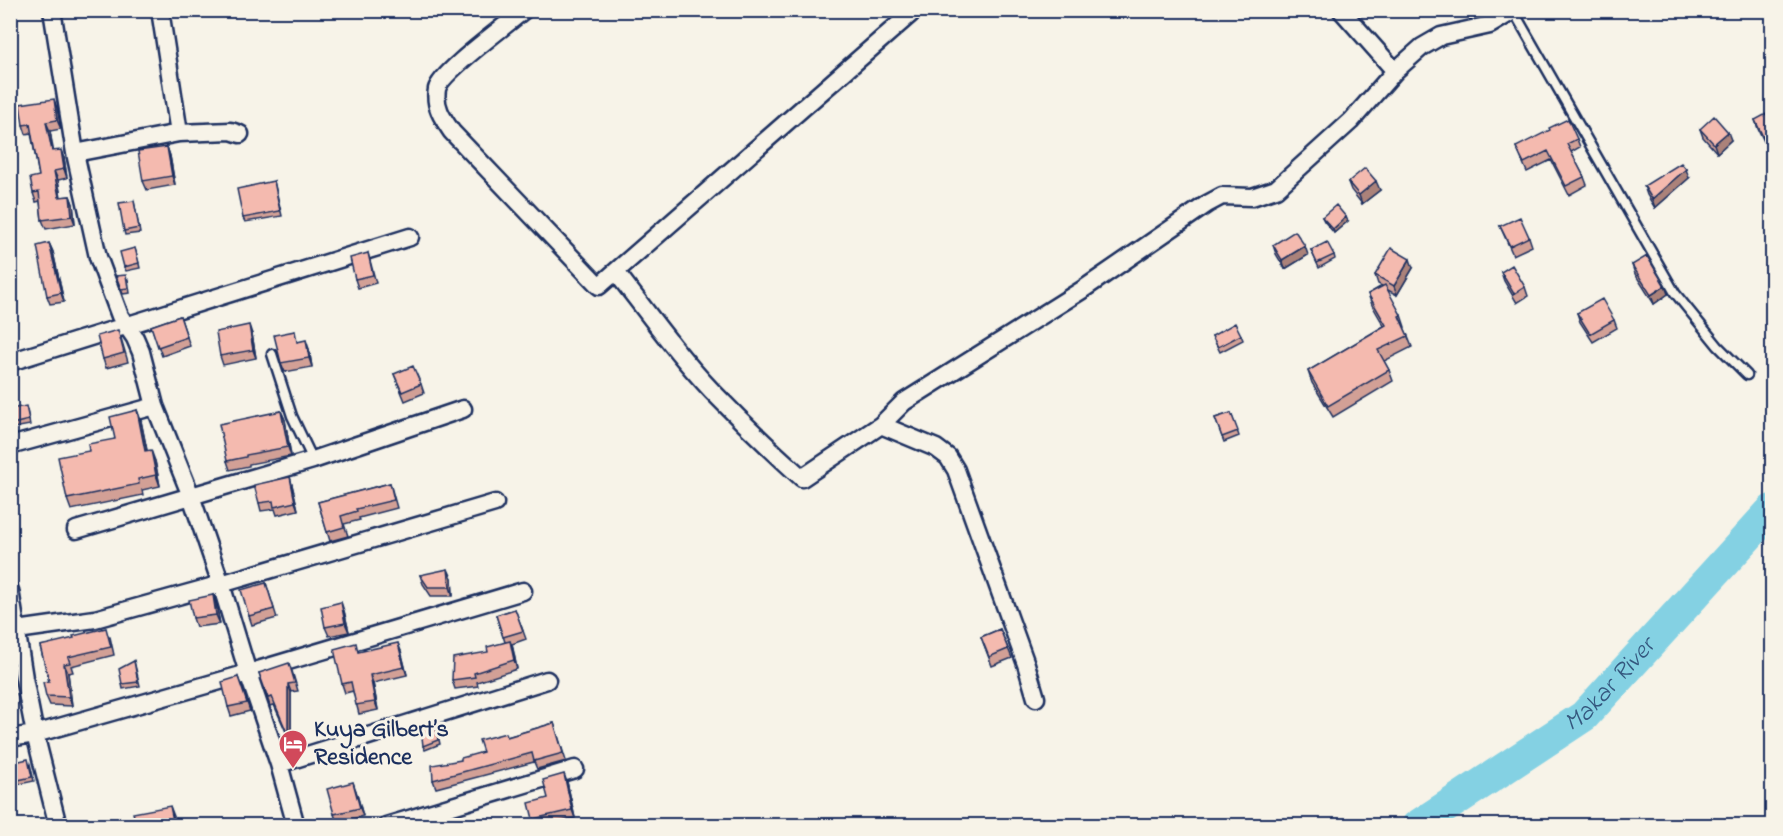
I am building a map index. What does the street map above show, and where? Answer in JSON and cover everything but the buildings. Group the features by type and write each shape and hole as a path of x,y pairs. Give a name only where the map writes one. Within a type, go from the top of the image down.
{"street":[{"path":"52,10 75,153 98,257 115,303 135,338 156,406 191,496 279,764 296,825"},
{"path":"160,10 179,133"},
{"path":"524,10 451,70 440,82 437,90 440,115 452,132 599,286 915,10"},
{"path":"1341,10 1395,71"},
{"path":"616,272 711,390 802,478 881,424 904,402 1082,290 1207,204 1222,196 1252,197 1276,189 1351,121 1395,71 1422,47 1441,36 1490,26 1514,11"},
{"path":"75,153 179,133 231,131 240,134"},
{"path":"10,362 410,237"},
{"path":"10,446 156,406"},
{"path":"76,530 313,460 463,409"},
{"path":"881,424 936,448 948,457 956,470 1026,664 1036,698"},
{"path":"13,631 95,619 495,502"},
{"path":"10,590 13,631 35,734 58,825"},
{"path":"10,738 35,734 523,591"},
{"path":"279,764 547,680"},
{"path":"386,825 574,769"}],"lane":[{"path":"1514,11 1675,293 1718,346 1747,375"},
{"path":"272,354 292,416 313,460"}],"waterway":[{"name":"Makar River","path":"1417,826 1584,716 1772,510"}],"place":[{"name":"Kuya Gilbert’s Residence","path":"293,770"}]}
